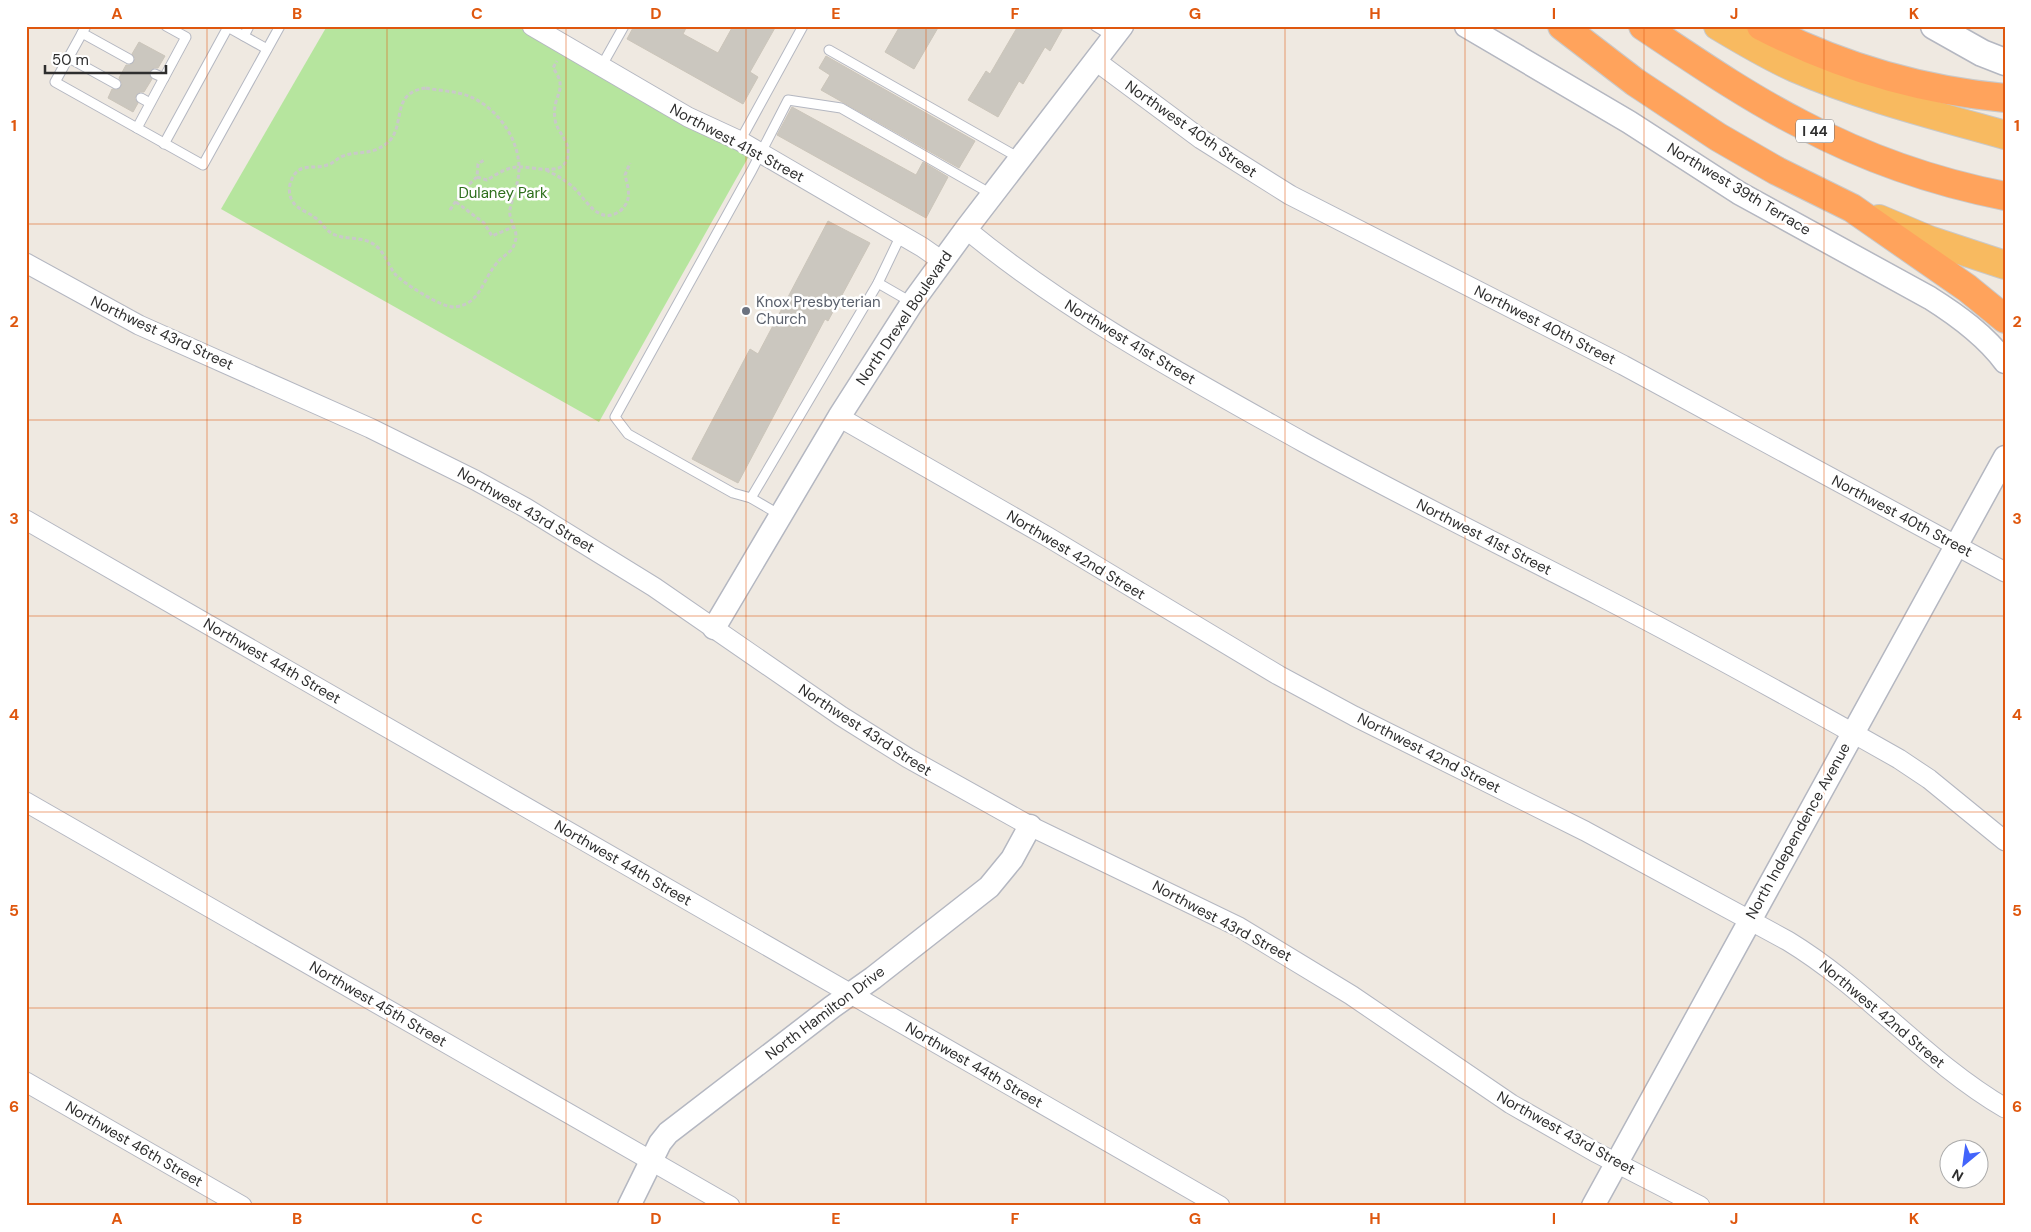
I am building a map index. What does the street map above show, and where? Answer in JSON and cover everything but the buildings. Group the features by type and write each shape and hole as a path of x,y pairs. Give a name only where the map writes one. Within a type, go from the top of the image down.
{"highway":[{"path":"1562,26 1635,82 1704,128 1749,155 1852,208 1928,240 2005,265"},
{"name":"I 44","path":"1642,26 1763,102 1801,124 1845,145 1890,164 1944,181 2005,196"},
{"path":"1718,26 1786,63 1837,85 2005,135"},
{"path":"1760,26 1789,41 1824,55 1875,72 1959,92 2005,98"},
{"path":"1852,208 1967,288 2005,319"}],"main road":[{"path":"1934,26 1982,53 2005,62"}],"street":[{"name":"Northwest 41st Street","path":"532,26 688,117 740,141 901,234 942,261"},
{"name":"Northwest 39th Terrace","path":"1466,26 1629,122 1740,193 1937,302 1980,335 2005,362"},
{"name":"North Drexel Boulevard","path":"714,628 839,416 912,302 1096,61 1110,30"},
{"name":"Northwest 40th Street","path":"1096,61 1201,139 1290,195 1622,365 2005,572"},
{"name":"Northwest 41st Street","path":"966,229 1000,257 1056,296 1141,351 1202,386 1371,479 1601,597 1899,759 1929,779 2005,841"},
{"name":"Northwest 43rd Street","path":"26,263 139,325 362,424 475,480 596,550 877,739 939,776 1030,826 1182,897 1255,936 1351,995 1512,1104 1616,1163 1700,1206"},
{"name":"Northwest 42nd Street","path":"839,416 1278,675 1585,832 1788,941 1833,970 1962,1081 2005,1108"},
{"name":"North Independence Avenue","path":"1593,1206 2005,457"},
{"name":"Northwest 44th Street","path":"26,520 1220,1206"},
{"name":"Northwest 45th Street","path":"26,802 730,1206"},
{"name":"North Hamilton Drive","path":"629,1206 651,1161 668,1133 989,887 1012,859 1030,826"},
{"name":"Northwest 46th Street","path":"26,1082 242,1206"}],"lane":[{"path":"136,128 186,37 166,26"},
{"path":"244,36 250,26"},
{"path":"129,59 84,30 55,82 203,165 280,26"},
{"path":"601,67 624,26"},
{"path":"740,141 803,26"},
{"path":"164,144 227,27 267,49"},
{"path":"829,50 1021,159"},
{"path":"69,58 116,84"},
{"path":"154,74 164,78"},
{"path":"141,98 150,103"},
{"path":"780,515 752,498 733,493 628,434 614,417 788,100 840,108 993,195"},
{"path":"752,498 878,283 901,234"},
{"path":"878,283 912,302"}],"path":[{"path":"477,177 487,180 506,169 519,166 546,170 560,168 566,161 568,151 554,118 555,102 561,85 559,77 553,68 565,46"},
{"path":"426,88 470,96 495,113 505,125 510,135 519,166 516,191 510,209 516,235 514,247 507,256 497,262 477,296 468,304 453,307 444,306 400,279 390,267 384,254 368,240 338,236 328,231 316,218 293,203 289,194 290,184 294,176 304,168 328,165 343,156 371,153 390,141 396,128 400,107 404,98 413,91 426,88"},
{"path":"450,210 463,190 477,177 478,164 484,160"},
{"path":"546,170 565,181 594,211 606,215 618,212 629,197 629,186 625,175 630,163"},
{"path":"456,202 484,222 492,236 513,227"}],"green space":[{"name":"Dulaney Park","path":"327,26 518,26 749,156 599,422 221,209"}],"place":[{"name":"Knox Presbyterian Church","path":"746,311"}]}
